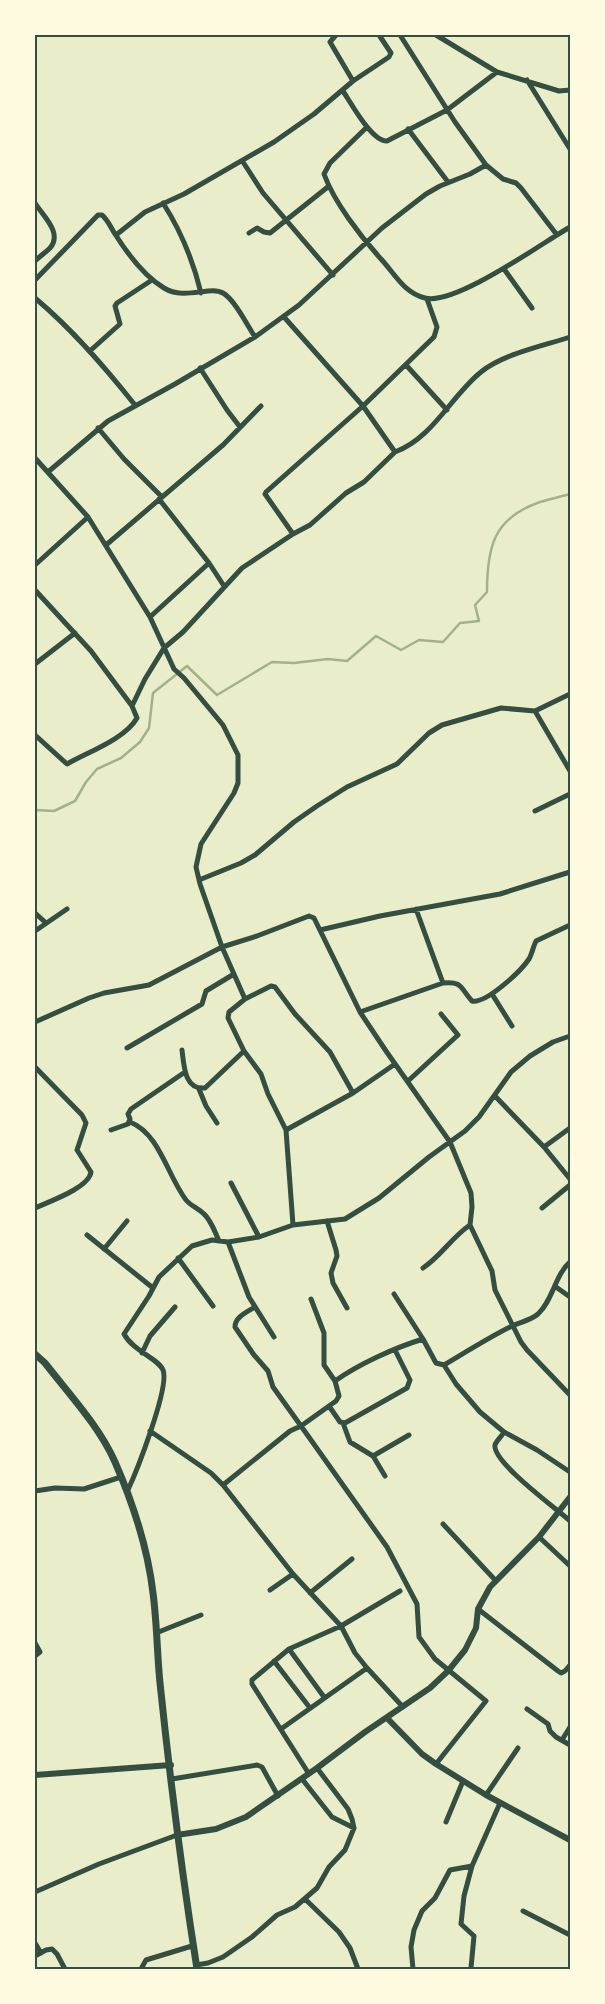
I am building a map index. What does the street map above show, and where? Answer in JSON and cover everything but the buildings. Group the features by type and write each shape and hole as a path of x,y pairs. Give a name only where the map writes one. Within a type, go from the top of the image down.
{"main road":[{"path":"35,1354 45,1363 110,1450 126,1492 148,1568 153,1592 177,1835 196,1967"}],"street":[{"path":"336,35 330,42 353,81"},
{"path":"116,235 145,212 184,194 243,162 297,126 343,91 353,81 390,56 391,53 379,35"},
{"path":"400,35 447,110 486,165 503,179 516,183 557,235"},
{"path":"436,35 497,72 559,91 570,90"},
{"path":"343,91 367,127 382,142 447,110 497,72"},
{"path":"526,80 570,149"},
{"path":"367,127 327,166 324,174 329,186 367,244 406,288 427,299 438,298 462,290 486,279 570,227"},
{"path":"408,129 448,182"},
{"path":"243,162 264,193 334,275"},
{"path":"48,472 98,428 255,337 284,317 334,275 382,228 418,200 448,182 470,174 486,165"},
{"path":"249,233 257,228 270,233 329,186"},
{"path":"35,203 54,231 55,239 51,247 35,261"},
{"path":"163,203 178,225 186,244 195,268 200,293"},
{"path":"35,280 98,215 104,216 116,235 152,280 172,292 181,294 219,291 230,299 255,337"},
{"path":"504,269 532,308"},
{"path":"91,350 120,324 115,306 117,303 152,280"},
{"path":"35,298 58,317 91,350 135,405"},
{"path":"293,534 265,493 362,406 434,337 438,331 427,299"},
{"path":"284,317 362,406 395,452"},
{"path":"132,706 145,679 164,648 183,632 242,568 310,525 346,493 364,482 395,452 406,448 447,410 472,380 489,366 570,337"},
{"path":"406,365 447,410"},
{"path":"200,368 226,410 240,427"},
{"path":"106,545 223,445 261,406"},
{"path":"98,428 160,498 224,586"},
{"path":"35,458 88,517 126,582 150,617 174,669 184,678 223,725 238,755 238,783 234,793 204,840 197,856 196,867 222,946 245,999"},
{"path":"35,565 88,517"},
{"path":"150,617 209,563"},
{"path":"35,590 113,678 132,706 137,718 128,730 67,764 35,735"},
{"path":"35,664 75,633"},
{"path":"199,880 241,863 255,855 294,822 324,801 347,787 398,764 430,733 442,725 501,708 535,711 570,694"},
{"path":"535,711 570,771"},
{"path":"535,811 570,794"},
{"path":"320,930 380,916 500,894 570,872"},
{"path":"35,931 67,909"},
{"path":"416,909 443,983"},
{"path":"35,913 46,923"},
{"path":"35,1022 104,993 149,985 222,946 257,936 311,916 316,920 360,1012 450,1142 471,1193 470,1225 492,1272 495,1290 512,1325 527,1350 570,1395"},
{"path":"360,1012 443,983 457,982 470,999 475,1002 492,994 527,962 536,941 570,925"},
{"path":"127,1048 202,1004 206,990 234,974"},
{"path":"293,1224 286,1130 268,1094 261,1074 244,1051 228,1014 245,999 271,986 275,987 295,1014 330,1052 353,1093"},
{"path":"492,994 512,1026"},
{"path":"408,1081 458,1035 441,1014"},
{"path":"126,1492 134,1478 162,1397 165,1376 163,1368 132,1346 124,1334 159,1277 192,1246 212,1240 228,1242 259,1237 293,1224 345,1219 368,1206 466,1131 479,1117 511,1072 530,1056 553,1042 570,1036"},
{"path":"182,1050 185,1072 192,1086 199,1089 205,1088 244,1051"},
{"path":"286,1130 353,1093 395,1064"},
{"path":"35,1067 82,1115 86,1123 77,1150 91,1172 89,1179 77,1188 35,1208"},
{"path":"185,1072 131,1109 128,1114 130,1122 141,1128 154,1143 180,1192 191,1205 208,1218 219,1241"},
{"path":"199,1089 206,1106 217,1123"},
{"path":"495,1096 544,1147 570,1179"},
{"path":"111,1130 130,1122"},
{"path":"544,1147 570,1128"},
{"path":"231,1183 259,1237"},
{"path":"542,1208 570,1185"},
{"path":"327,1221 337,1256 331,1273 333,1283 347,1308"},
{"path":"104,1249 127,1222"},
{"path":"423,1268 432,1262 459,1232 470,1225"},
{"path":"87,1235 153,1288"},
{"path":"228,1242 249,1297 274,1337"},
{"path":"178,1258 213,1306"},
{"path":"444,1365 512,1325 530,1319 538,1313 570,1262"},
{"path":"556,1287 570,1297"},
{"path":"394,1294 436,1363 444,1365 456,1384 480,1412 504,1432 537,1450 570,1472"},
{"path":"223,1485 290,1431 301,1426 329,1406 339,1396 334,1381 324,1365 324,1332 311,1299"},
{"path":"142,1353 150,1336 175,1307"},
{"path":"255,1307 239,1317 236,1321 236,1327 254,1355 268,1371 273,1387 387,1547 417,1604 418,1637 435,1659 486,1701 436,1764"},
{"path":"334,1381 395,1350 423,1339"},
{"path":"343,1423 406,1388 410,1380 395,1350"},
{"path":"329,1406 343,1423 350,1442 373,1456 385,1476"},
{"path":"150,1431 210,1473 223,1485 293,1574 341,1626 355,1653 403,1708"},
{"path":"504,1432 495,1448 502,1461 515,1475 570,1520"},
{"path":"373,1456 409,1435"},
{"path":"35,1491 55,1488 84,1489 121,1477"},
{"path":"35,1892 99,1864 177,1835 203,1832 232,1823 278,1796 403,1708 448,1671 470,1642 476,1628 478,1608 483,1598 496,1581 539,1537 570,1497"},
{"path":"444,1524 496,1581"},
{"path":"539,1537 570,1566"},
{"path":"310,1593 352,1559"},
{"path":"270,1590 293,1574"},
{"path":"309,1774 252,1684 254,1677 289,1649 341,1626 400,1591"},
{"path":"478,1608 558,1671 565,1672 570,1665"},
{"path":"156,1633 201,1615"},
{"path":"35,1643 40,1652 35,1656"},
{"path":"289,1649 324,1697"},
{"path":"274,1661 310,1708"},
{"path":"281,1730 324,1697 367,1668"},
{"path":"527,1709 548,1724 550,1731 570,1745"},
{"path":"387,1718 422,1754 436,1764 500,1803 570,1840"},
{"path":"562,1740 570,1727"},
{"path":"486,1795 518,1748"},
{"path":"35,1775 171,1765"},
{"path":"172,1779 257,1765 262,1767 278,1796"},
{"path":"196,1967 223,1956 252,1937 277,1915 295,1907 317,1888 329,1867 345,1850 354,1828 348,1809 318,1768"},
{"path":"302,1779 332,1817 354,1828"},
{"path":"446,1822 463,1781"},
{"path":"471,1968 474,1936 461,1924 464,1896 472,1866 500,1803"},
{"path":"413,1969 411,1946 414,1930 422,1911 434,1898 450,1870 472,1866"},
{"path":"305,1899 339,1932 350,1948 358,1969"},
{"path":"523,1911 570,1935"},
{"path":"35,1943 41,1953"},
{"path":"141,1969 146,1960 192,1946"},
{"path":"35,1956 52,1949 58,1954 65,1969"}],"waterway":[{"path":"35,810 54,811 75,801 86,782 97,769 121,758 140,742 149,728 153,693 187,666 217,695 272,662 294,663 328,659 347,661 376,636 401,650 419,640 443,642 460,623 479,621 475,605 487,592 491,548 503,526 524,509 540,502 570,494"}]}
